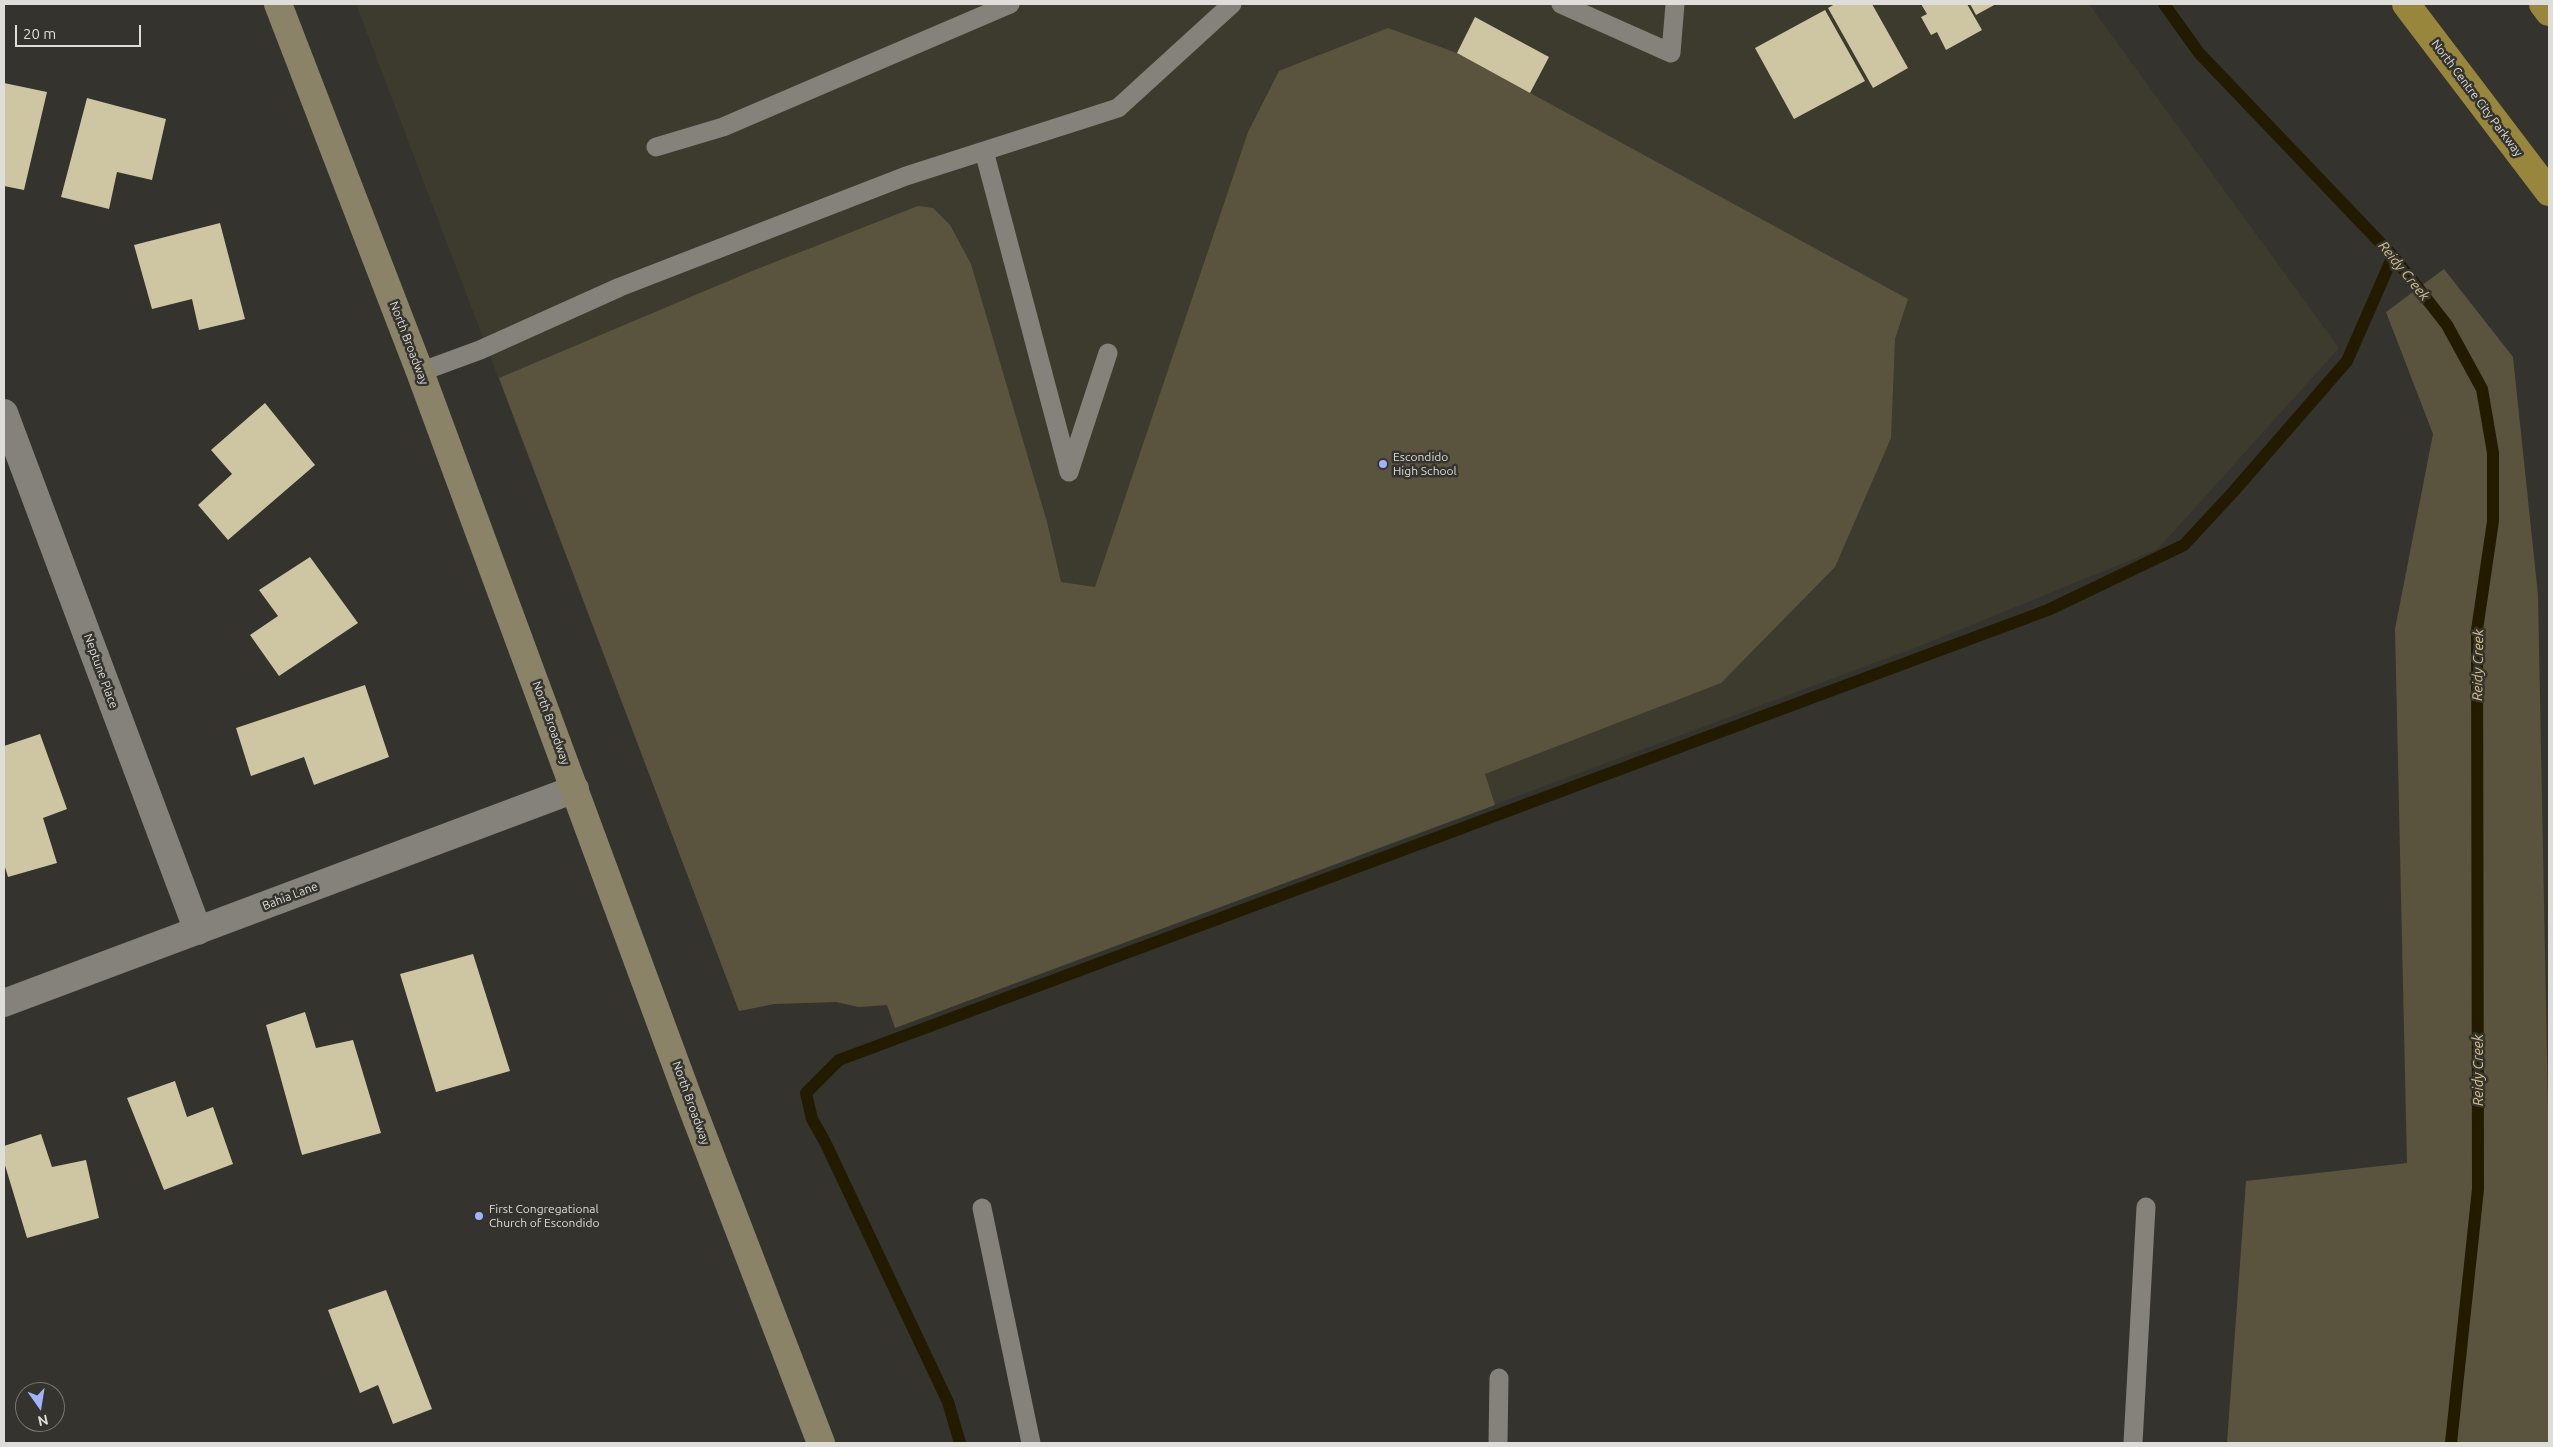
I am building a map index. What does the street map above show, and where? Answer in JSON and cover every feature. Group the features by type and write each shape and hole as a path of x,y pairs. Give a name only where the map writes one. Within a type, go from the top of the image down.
{"highway":[{"name":"North Centre City Parkway","path":"2406,4 2549,192"},
{"path":"2543,4 2549,12"}],"main road":[{"name":"North Broadway","path":"278,4 420,372 688,1097 820,1443"}],"street":[{"name":"Neptune Place","path":"4,412 198,930"},
{"name":"Bahia Lane","path":"4,1004 575,789"}],"lane":[{"path":"656,147 723,127 1010,4"},
{"path":"420,372 480,350 620,287 906,176 1118,108 1232,4"},
{"path":"1561,4 1671,54 1675,4"},
{"path":"984,151 1070,472 1108,353"},
{"path":"2133,1443 2146,1207"},
{"path":"982,1208 1031,1443"},
{"path":"1498,1443 1499,1378"}],"shaded area":[{"name":"Escondido High School","path":"356,4 2089,4 2339,348 2158,549 1920,646 895,1028 887,1005 859,1007 836,1002 774,1004 739,1011"},
{"path":"1388,28 1457,53 1908,299 1895,339 1891,438 1835,567 1721,683 1485,774 1495,805 895,1028 887,1005 859,1007 836,1002 774,1004 739,1011 499,378 752,271 918,206 933,208 950,225 971,264 1047,522 1061,582 1095,587 1248,132 1279,71"},
{"path":"2444,269 2513,357 2538,595 2549,1160 2549,1443 2227,1443 2246,1181 2407,1163 2395,629 2433,434 2386,312"}],"building":[{"path":"1835,4 1872,4 1908,68 1873,88 1828,8"},
{"path":"1921,4 1967,4 1982,30 1946,50 1937,32 1931,35 1921,17 1927,14"},
{"path":"1970,4 1996,4 1976,15"},
{"path":"1825,10 1865,81 1794,119 1755,48"},
{"path":"1475,17 1549,57 1530,93 1457,53"},
{"path":"4,83 47,92 24,190 4,186"},
{"path":"87,98 166,119 152,180 117,172 109,209 61,197"},
{"path":"220,223 245,319 199,330 192,299 152,309 134,245"},
{"path":"265,403 315,465 228,540 198,505 232,474 211,450"},
{"path":"310,557 358,623 279,676 250,635 278,616 259,590"},
{"path":"365,685 389,757 314,785 304,757 251,776 236,728"},
{"path":"40,734 67,809 43,818 57,863 8,877 4,864 4,746"},
{"path":"473,954 510,1071 436,1092 400,974"},
{"path":"305,1012 316,1048 353,1040 381,1133 302,1155 266,1025"},
{"path":"175,1081 187,1117 213,1107 233,1164 164,1190 127,1098"},
{"path":"41,1134 52,1167 86,1160 99,1218 27,1238 4,1162 4,1146"},
{"path":"386,1290 432,1409 393,1424 378,1385 360,1393 328,1310"}],"waterway":[{"name":"Reidy Creek","path":"2164,4 2199,53 2393,256 2447,325 2482,389 2493,453 2493,521 2477,630 2478,1189 2451,1443"},
{"path":"960,1443 948,1402 825,1142 812,1119 806,1093 839,1060 2048,610 2184,545 2234,491 2347,361 2393,256"}],"place":[{"name":"Escondido High School","path":"1383,464"},
{"name":"First Congregational Church of Escondido","path":"479,1216"}]}
